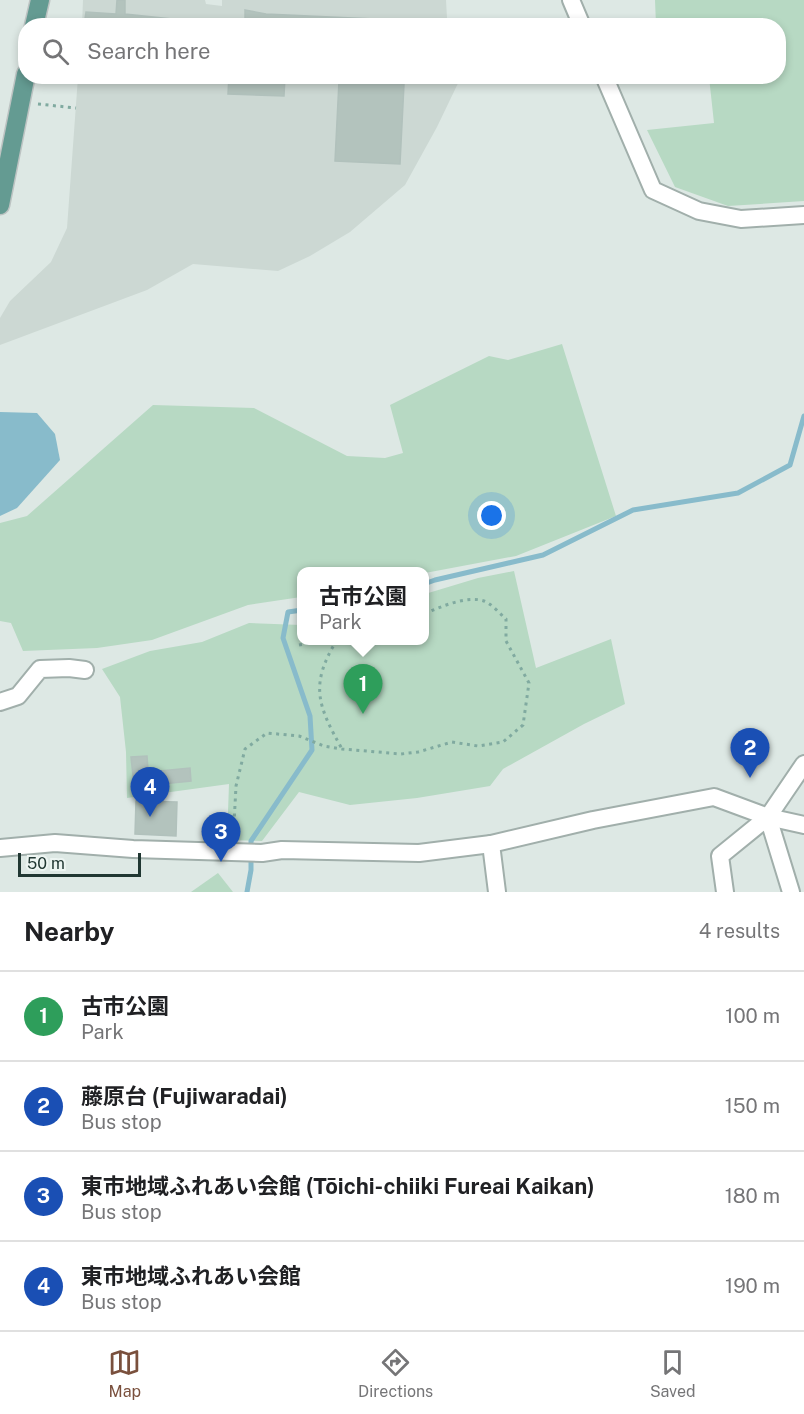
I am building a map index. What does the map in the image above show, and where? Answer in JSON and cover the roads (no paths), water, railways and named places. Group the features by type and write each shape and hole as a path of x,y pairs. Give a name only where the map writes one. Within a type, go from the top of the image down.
{"main road":[{"path":"36,18 40,0"},
{"path":"0,206 24,84"}],"street":[{"path":"571,0 579,18"},
{"path":"607,84 653,190 699,211 741,219 804,215"},
{"path":"0,702 18,696 40,669 85,670"},
{"path":"724,892 720,856 768,817 804,764"},
{"path":"0,848 55,843 133,849 262,853 282,850 420,853 491,844 593,820 714,796 768,817 804,825"},
{"path":"768,817 791,892"},
{"path":"491,844 497,892"}],"water":[{"path":"0,412 37,413 55,434 60,460 17,508 0,516"}],"waterway":[{"path":"429,582 543,555 633,510 738,493 790,465 804,416"},
{"path":"247,892 251,870 251,841 312,750 310,716 283,638 288,612 297,611"}],"place":[{"name":"古市公園","path":"363,714"},
{"name":"藤原台 (Fujiwaradai)","path":"750,778"},
{"name":"東市地域ふれあい会館","path":"150,817"},
{"name":"東市地域ふれあい会館 (Tōichi-chiiki Fureai Kaikan)","path":"221,862"}]}
